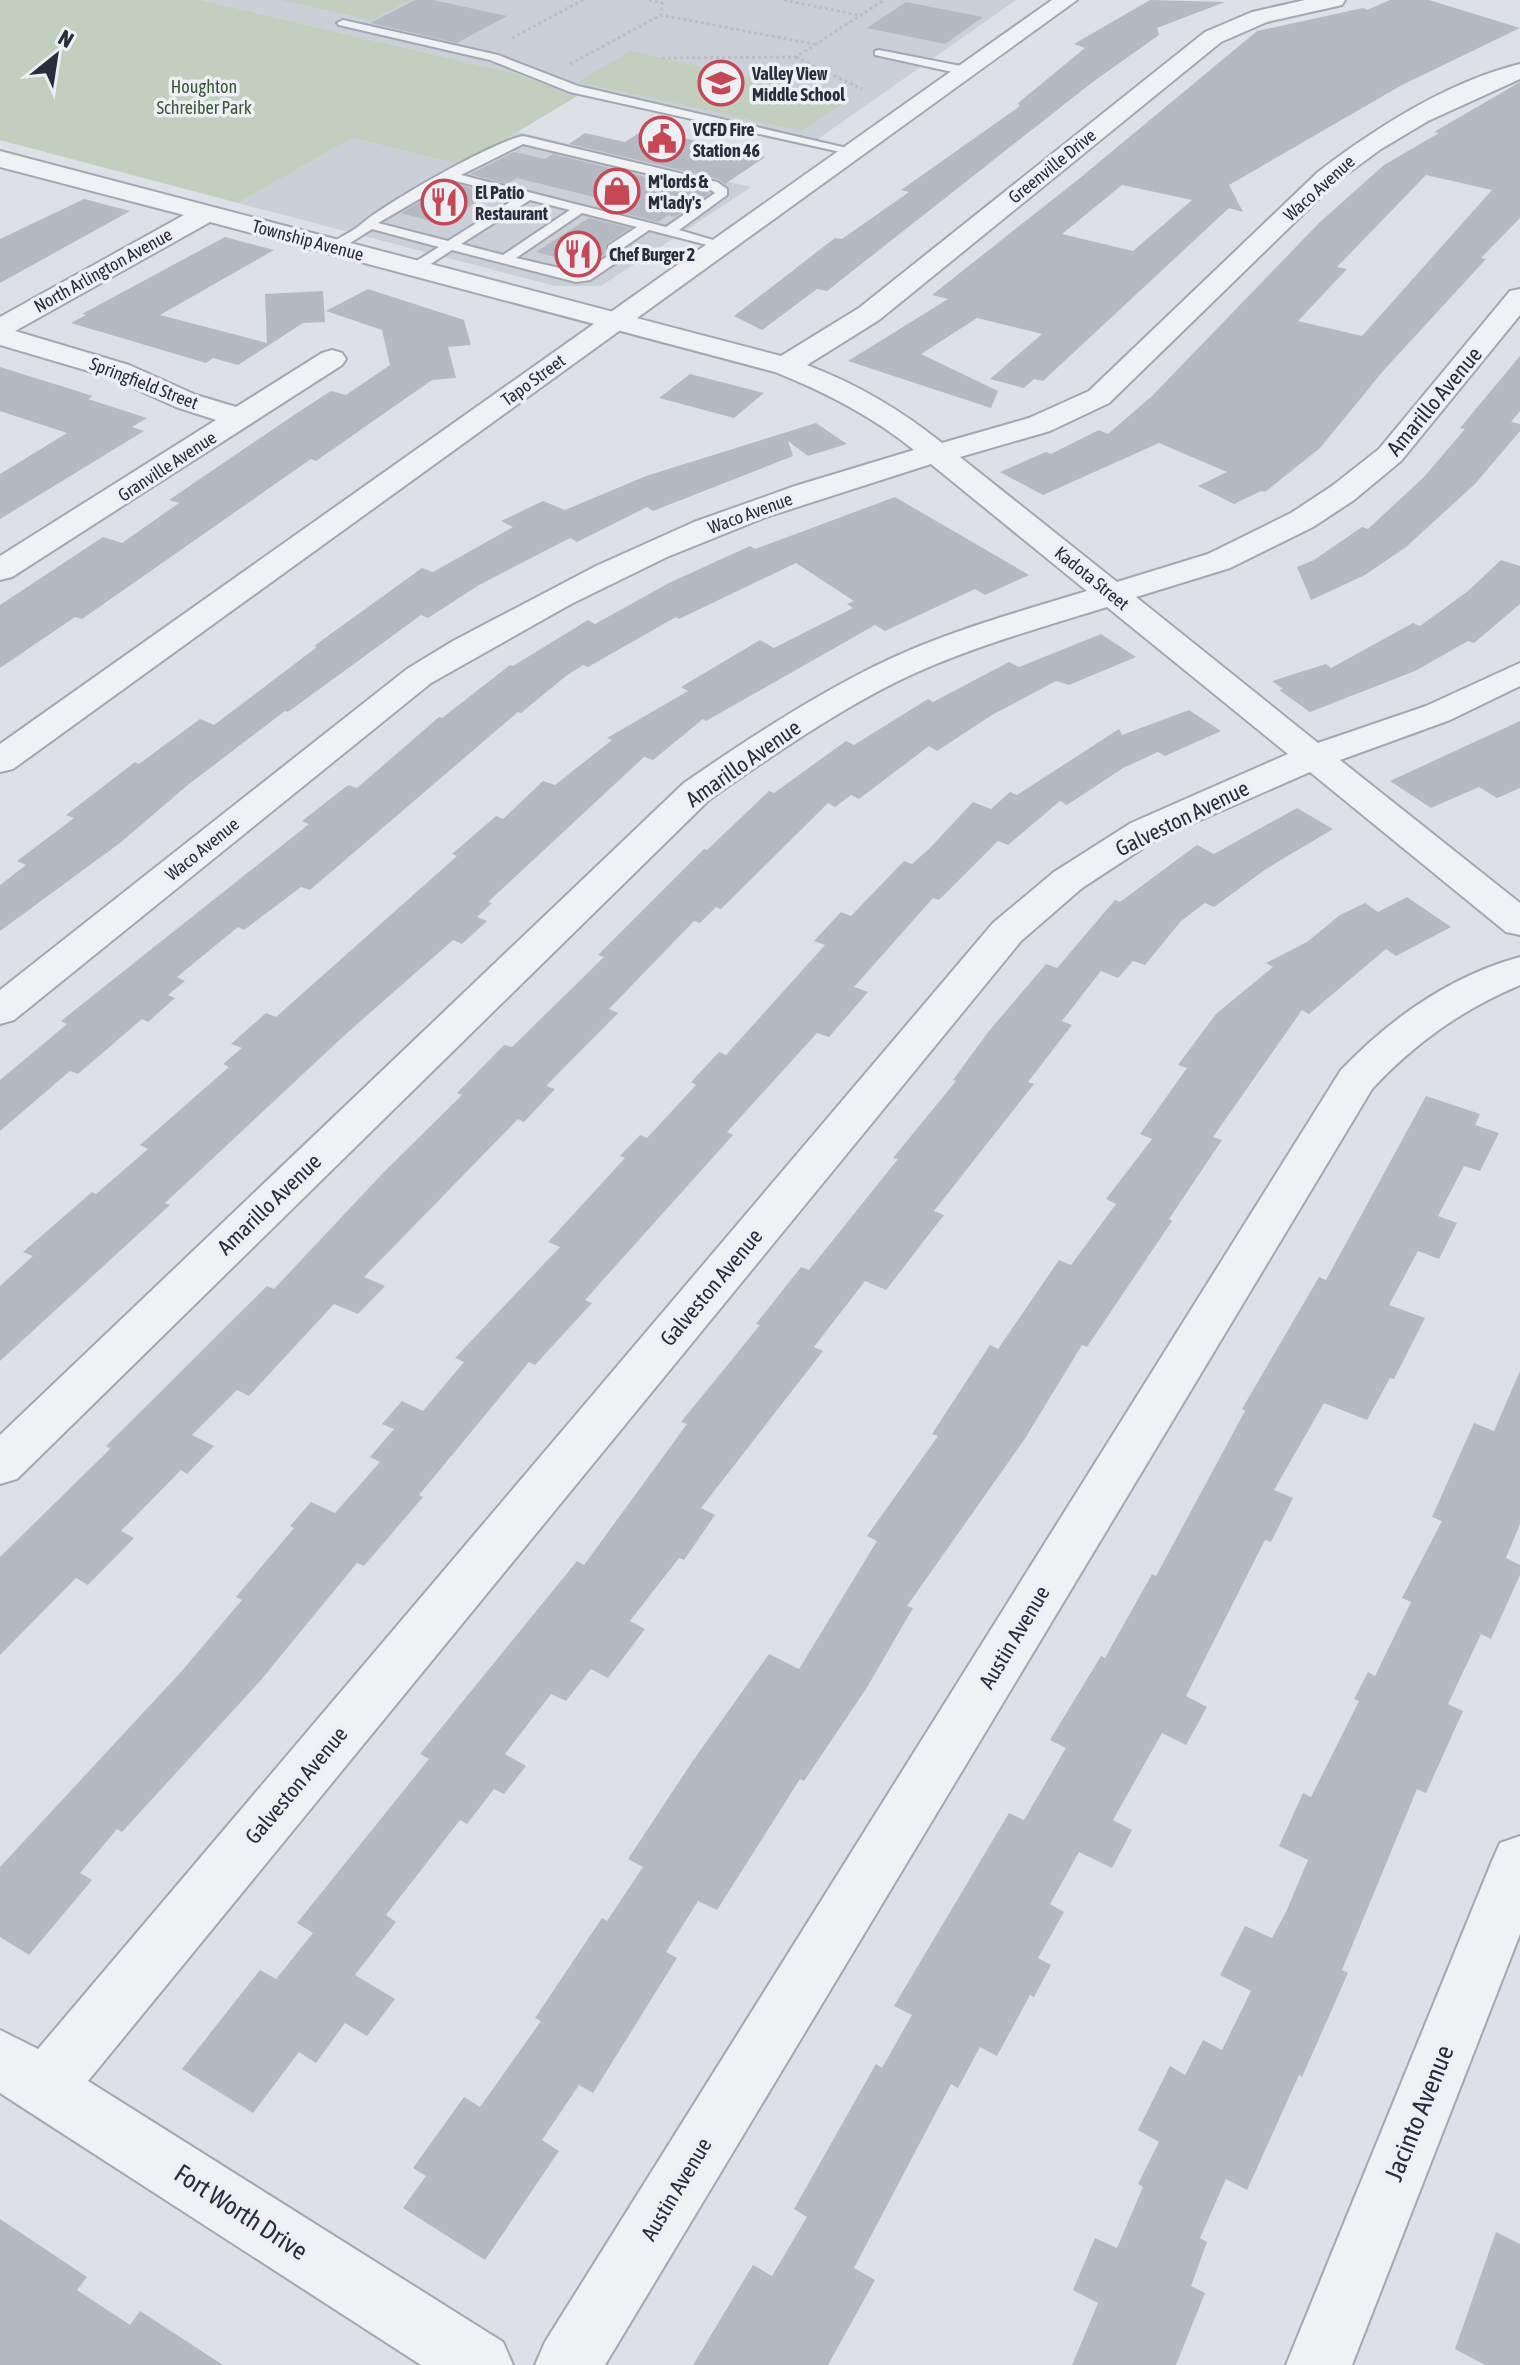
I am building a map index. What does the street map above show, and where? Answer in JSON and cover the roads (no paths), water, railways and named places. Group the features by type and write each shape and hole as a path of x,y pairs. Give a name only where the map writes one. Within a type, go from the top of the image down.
{"street":[{"name":"Tapo Street","path":"0,761 1066,0"},
{"name":"Greenville Drive","path":"785,366 869,314 1213,37 1260,17 1334,0"},
{"name":"Waco Avenue","path":"0,1011 419,676 489,632 577,586 693,534 803,494 1039,425 1076,411 1099,397 1327,177 1366,146 1463,93 1520,71"},
{"name":"Township Avenue","path":"0,159 617,321"},
{"name":"North Arlington Avenue","path":"0,328 235,200"},
{"name":"Amarillo Avenue","path":"0,1465 697,791 775,737 886,674 981,635 1219,561 1302,520 1343,493 1390,455 1520,297"},
{"name":"Kadota Street","path":"617,321 785,366 868,402 1315,756 1520,923"},
{"name":"Springfield Street","path":"0,336 119,371 186,401 241,418"},
{"name":"Granville Avenue","path":"0,570 332,359"},
{"name":"Galveston Avenue","path":"22,2073 1007,932 1068,880 1144,831 1315,756 1438,713 1520,673"},
{"name":"Austin Avenue","path":"568,2365 1356,1080 1383,1050 1426,1014 1472,989 1520,970"},
{"name":"Jacinto Avenue","path":"1319,2365 1520,1861"},
{"name":"Fort Worth Drive","path":"22,2073 480,2365"}],"lane":[{"path":"343,23 494,57 574,89 854,151"},
{"path":"879,53 966,71"},
{"path":"334,247 450,176 512,142 523,140 712,185 722,192 668,231"},
{"path":"450,176 723,245"},
{"path":"415,268 528,196"},
{"path":"505,260 580,209"},
{"path":"368,226 576,278 585,277 615,257 613,249 647,226"}],"place":[{"name":"Valley View Middle School","path":"721,83"},
{"name":"VCFD Fire Station 46","path":"662,139"},
{"name":"M'lords & M'lady's","path":"617,191"},
{"name":"El Patio Restaurant","path":"444,202"},
{"name":"Chef Burger 2","path":"578,254"}],"park label":[{"name":"Houghton Schreiber Park","path":"204,96"}]}
